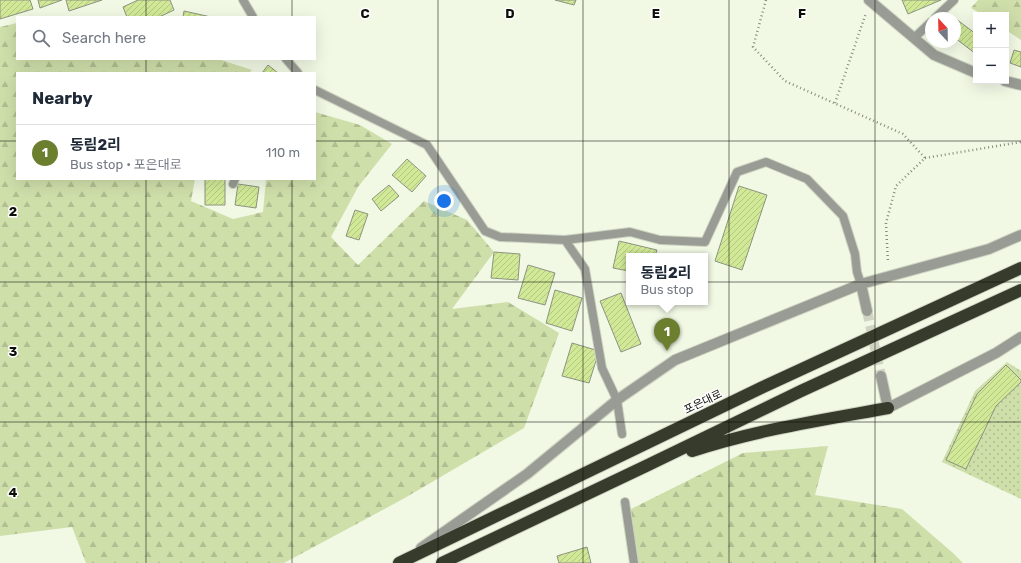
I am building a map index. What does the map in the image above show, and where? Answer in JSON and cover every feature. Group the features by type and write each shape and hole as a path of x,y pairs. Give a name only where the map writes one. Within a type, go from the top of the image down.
{"highway":[{"name":"포은대로","path":"401,562 764,387 1021,268"},
{"path":"442,563 801,391 1021,290"},
{"path":"646,466 719,442 782,427 888,408"}],"street":[{"path":"870,1 934,55 973,72"},
{"path":"1009,82 1021,85"},
{"path":"401,562 527,474 617,400 675,360 861,284 989,249 1021,235"},
{"path":"861,284 867,311"},
{"path":"880,376 888,408 996,353 1021,337"}],"lane":[{"path":"243,0 252,16"},
{"path":"941,12 954,0"},
{"path":"914,38 925,28"},
{"path":"287,60 297,72"},
{"path":"316,90 427,145 485,232 500,237 565,240 630,232 660,240 705,242 737,172 766,162 807,179 843,216 855,254 857,272 861,284"},
{"path":"565,240 585,269 602,368 617,400 622,434"},
{"path":"625,502 634,563"}],"path":[{"path":"766,0 753,47 785,80 903,134 925,158"},
{"path":"835,103 870,1"},
{"path":"888,276 886,223 896,186 925,158 1021,142"}],"green space":[{"path":"978,0 1021,0 1021,40 1009,32 1009,12 978,12 971,8"},
{"path":"16,23 16,60 221,60 252,70 250,72 16,72 16,180 195,180 191,201 233,219 263,212 266,180 316,180 316,112 360,125 392,144 358,187 331,237 358,265 424,201 467,220 494,252 452,309 508,302 559,333 524,428 403,499 284,563 86,563 72,527 0,536 0,27"},
{"path":"1007,362 1021,371 1021,499 942,462 975,391"},
{"path":"828,446 815,495 902,509 963,563 633,563 623,513 743,453"}],"building":[{"path":"0,0 30,0 33,9 0,19"},
{"path":"38,0 62,0 40,8"},
{"path":"66,0 102,0 69,11"},
{"path":"138,0 170,0 174,10 161,16 127,16 123,7"},
{"path":"555,0 576,0 574,5"},
{"path":"902,0 941,0 908,14"},
{"path":"184,11 206,16 183,16"},
{"path":"961,23 973,32 973,52 961,43"},
{"path":"1014,50 1021,52 1021,67 1010,63"},
{"path":"268,65 277,72 263,72"},
{"path":"407,159 426,176 412,192 392,175"},
{"path":"205,180 225,180 225,205 205,205"},
{"path":"238,184 259,187 256,208 235,205"},
{"path":"389,185 399,196 381,211 372,199"},
{"path":"739,186 767,195 742,270 715,261"},
{"path":"355,210 368,214 359,240 346,236"},
{"path":"619,241 657,250 656,253 626,253 626,270 613,268"},
{"path":"494,252 520,254 518,280 491,278"},
{"path":"528,265 555,273 545,305 518,298"},
{"path":"555,290 582,298 572,331 546,323"},
{"path":"621,293 641,344 621,352 600,301"},
{"path":"572,343 599,351 589,383 562,376"},
{"path":"1006,365 1021,380 1021,382 996,406 966,469 946,460 977,394"},
{"path":"587,547 591,563 559,563 557,556"}],"tunnel":[{"path":"867,311 881,376"}],"place":[{"name":"동림2리","path":"667,351"}]}
